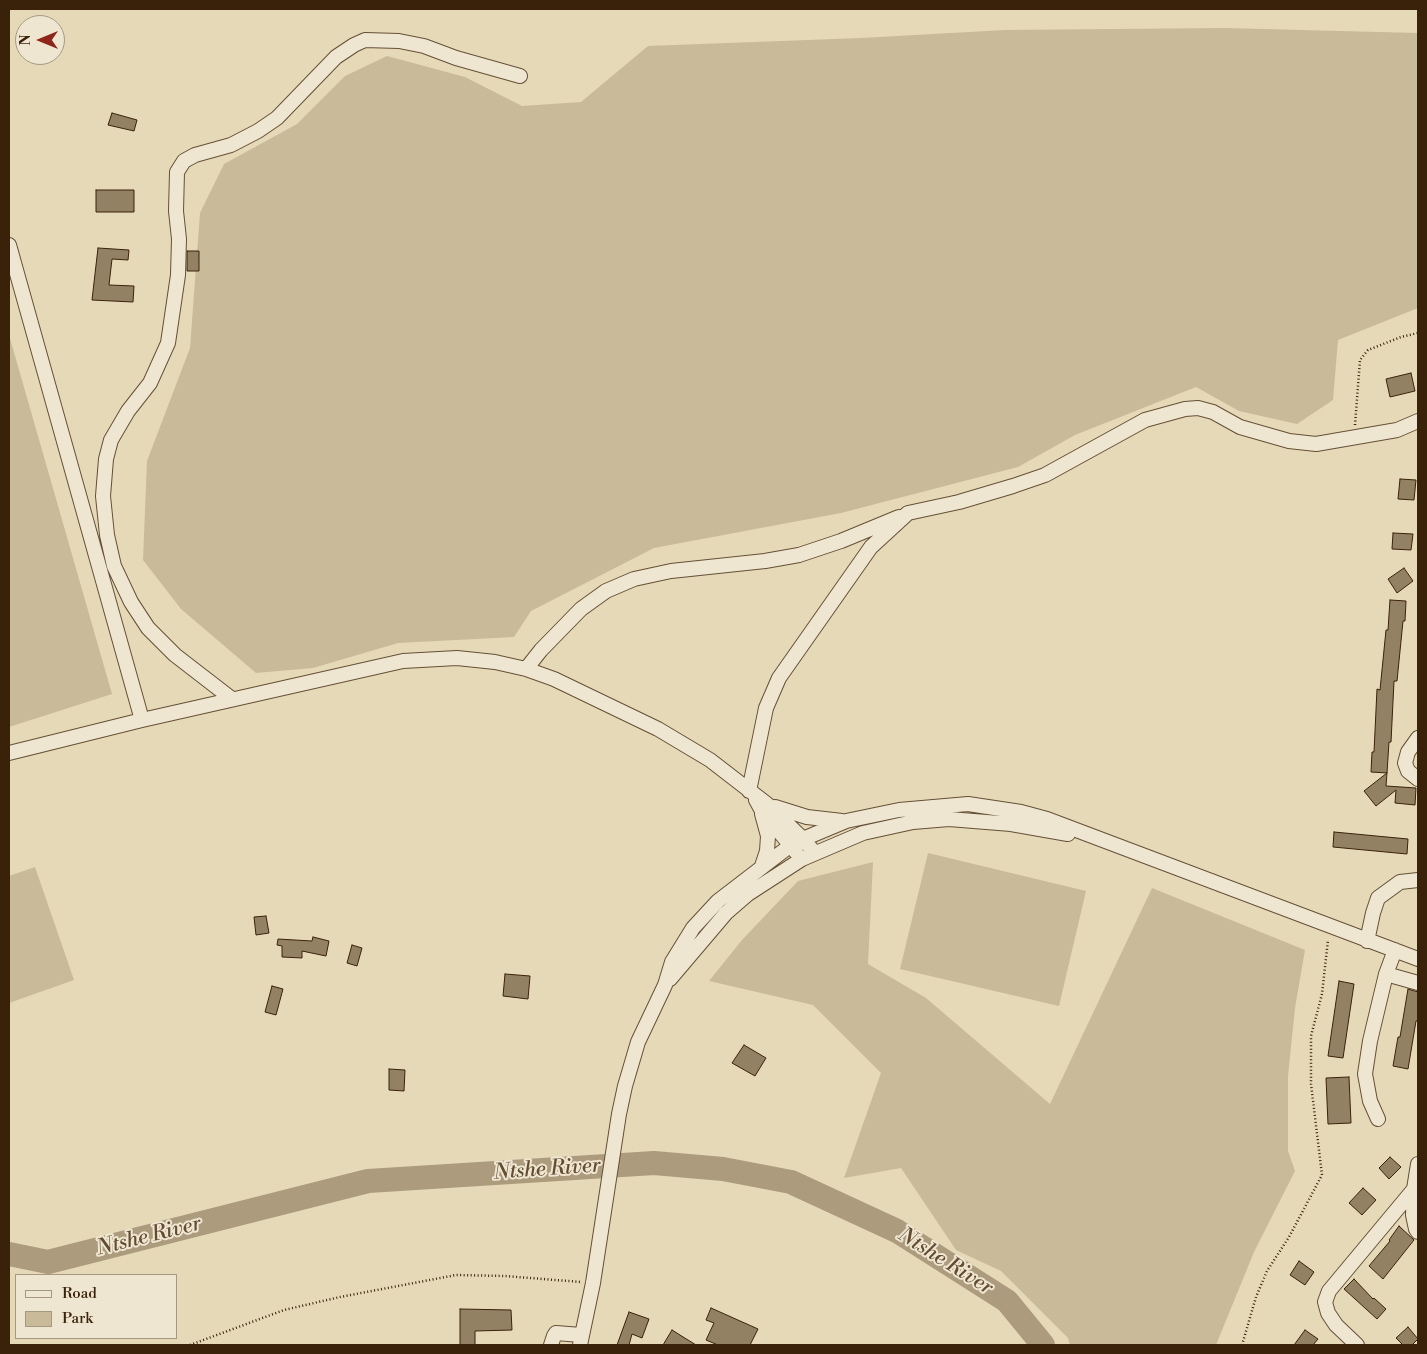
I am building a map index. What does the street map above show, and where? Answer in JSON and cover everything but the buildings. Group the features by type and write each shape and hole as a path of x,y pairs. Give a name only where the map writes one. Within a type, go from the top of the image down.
{"street":[{"path":"232,699 175,655 148,628 131,602 114,566 107,535 103,496 106,459 111,440 128,411 150,383 168,343 178,275 177,172 184,161 195,155 231,145 258,131 277,118 336,57 365,40 380,39 424,46 456,58 520,76"},
{"path":"9,245 142,720"},
{"path":"526,669 541,650 581,610 606,591 634,580 671,571 765,561 799,555 841,541 908,513 959,502 1037,478 1145,420 1185,408 1198,408 1212,412 1240,427 1289,441 1316,444 1355,439 1397,430 1418,421"},
{"path":"751,793 766,708 779,678 871,547 908,513"},
{"path":"9,753 142,720 403,661 457,658 495,662 526,669 554,679 658,729 710,760 751,793 797,842 815,853"},
{"path":"1418,738 1408,752 1405,763 1408,771 1418,779"},
{"path":"551,1345 556,1333 581,1340 593,1283 625,1086 638,1042 665,985 672,962 699,919 731,890 797,842 846,821 899,810 968,804 1021,812 1047,819 1366,941 1418,959"},
{"path":"765,807 807,817 846,821"},
{"path":"762,866 767,851 768,836 765,807"},
{"path":"665,985 726,913 748,894 815,853 863,833 889,826 949,819 1010,824 1101,840"},
{"path":"797,842 802,860"},
{"path":"1366,941 1372,913 1378,898 1400,882 1418,880"},
{"path":"1378,1120 1370,1101 1365,1074 1370,1041 1386,974 1395,950"},
{"path":"1386,974 1418,983"},
{"path":"1418,1164 1414,1189 1413,1215 1418,1232"},
{"path":"1356,1345 1336,1325 1328,1313 1324,1302 1328,1291 1414,1189"}],"path":[{"path":"1355,439 1360,360 1368,350 1400,337 1418,333"},
{"path":"1242,1345 1256,1297 1267,1271 1289,1237 1322,1175 1311,1084 1311,1036 1322,994 1329,926"},
{"path":"190,1345 284,1310 340,1297 456,1275 505,1276 593,1283"}],"green space":[{"path":"1225,28 1418,33 1418,308 1338,340 1333,400 1297,424 1239,411 1196,387 1075,435 1018,467 841,513 654,548 531,611 514,637 398,643 313,668 256,673 181,609 143,560 147,461 190,348 200,213 224,164 297,124 345,76 387,56 465,77 522,106 581,102 648,46 861,38 1005,30"},
{"path":"9,335 112,694 9,727"},
{"path":"928,853 1086,891 1059,1006 900,969"},
{"path":"873,862 868,964 926,998 1050,1104 1152,888 1305,950 1295,1008 1288,1076 1288,1151 1295,1171 1254,1252 1216,1345 1070,1345 1068,1338 1001,1271 956,1250 901,1168 844,1178 881,1073 813,1005 709,981 742,940 798,881"},
{"path":"35,867 74,980 9,1003 9,876"}],"waterway":[{"name":"Ntshe River","path":"9,1254 48,1262 368,1181 654,1163 723,1169 791,1182 897,1231 1007,1301 1043,1345"}]}
